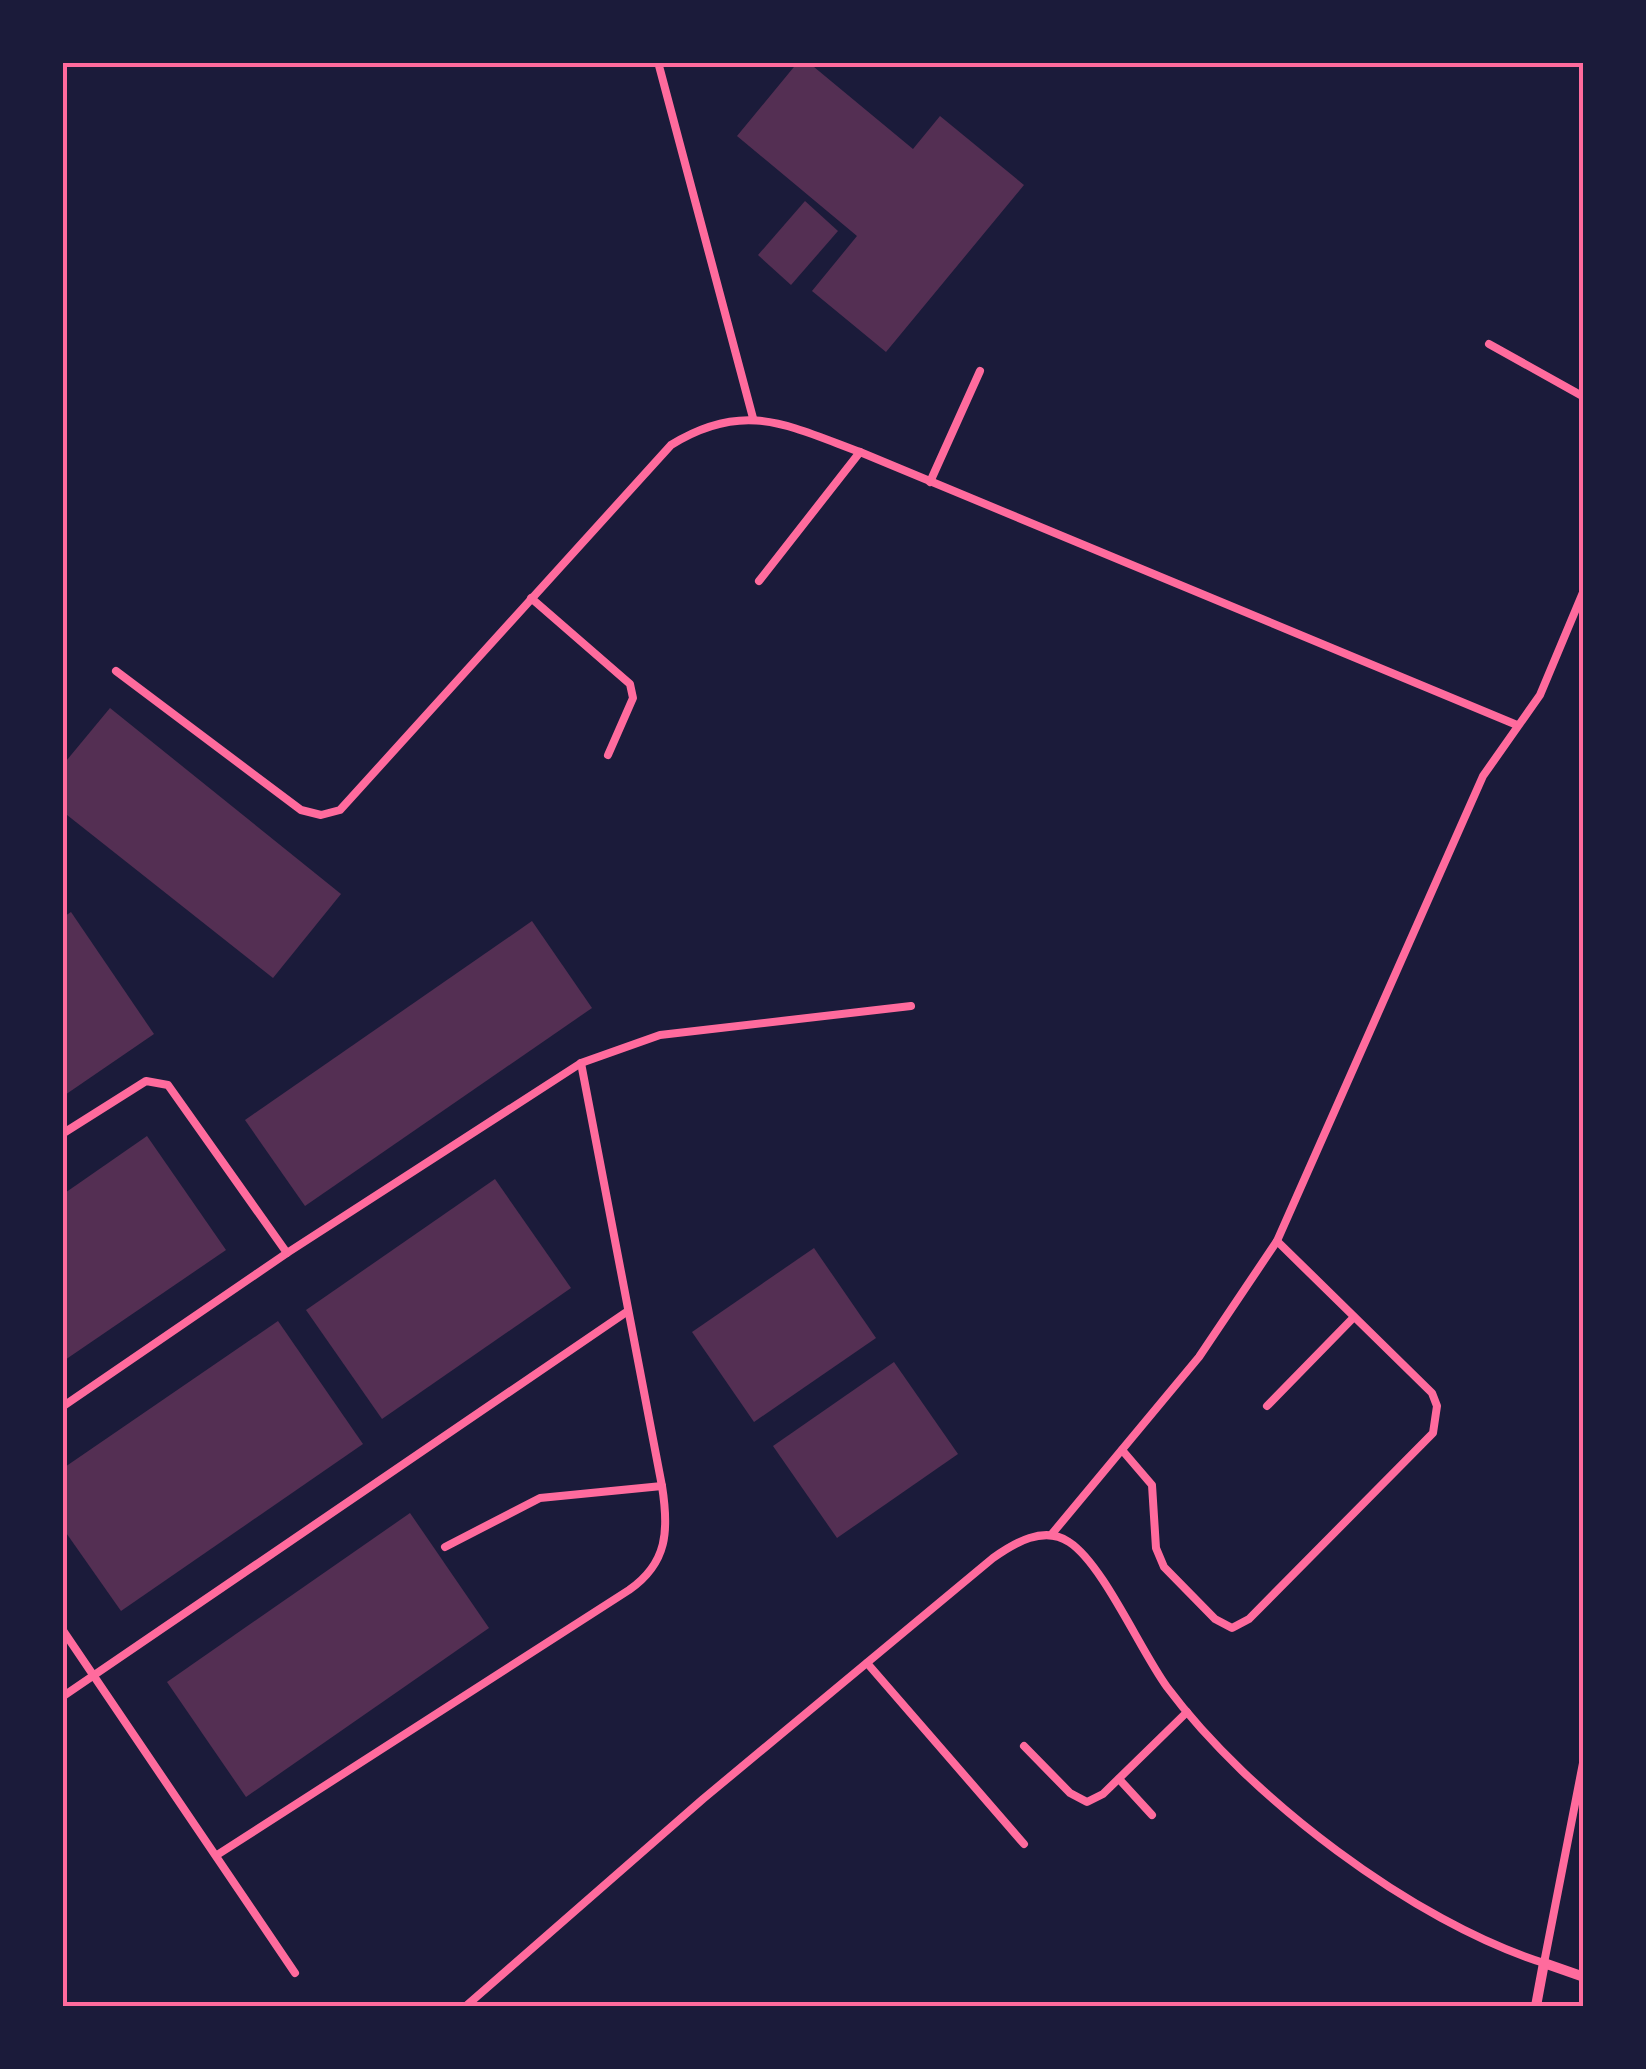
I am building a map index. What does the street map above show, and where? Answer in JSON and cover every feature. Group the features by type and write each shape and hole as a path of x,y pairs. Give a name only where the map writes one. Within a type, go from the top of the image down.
{"street":[{"path":"1536,2006 1544,1963 1584,1976"}],"lane":[{"path":"658,62 753,418"},
{"path":"1489,344 1584,397"},
{"path":"930,482 980,370"},
{"path":"116,671 285,800 321,815 340,810 671,445 696,430 753,418 782,422 860,452 1516,725"},
{"path":"760,582 860,452"},
{"path":"466,2006 867,1662 1010,1546 1051,1534 1226,1321 1276,1242 1482,776 1548,679 1584,590"},
{"path":"531,598 630,684 633,698 608,755"},
{"path":"62,1407 287,1253 581,1063 660,1036 911,1006"},
{"path":"217,1854 644,1580 664,1550 667,1532 662,1486 626,1314 581,1063"},
{"path":"62,1134 146,1081 168,1085 287,1253"},
{"path":"1122,1450 1152,1484 1156,1548 1164,1566 1223,1626 1242,1626 1424,1442 1438,1419 1432,1393 1276,1242"},
{"path":"62,1697 626,1314"},
{"path":"1267,1406 1354,1316"},
{"path":"445,1547 503,1513 540,1498 662,1486"},
{"path":"1051,1534 1069,1542 1088,1560 1144,1652 1187,1712 1252,1781 1302,1824 1452,1922 1544,1963 1584,1758"},
{"path":"62,1629 295,1973"},
{"path":"867,1662 1024,1844"},
{"path":"1024,1746 1077,1799 1096,1800 1187,1712"},
{"path":"1119,1779 1152,1815"}],"building":[{"path":"798,62 808,62 913,149 940,116 1024,185 886,352 812,291 857,236 737,136"},
{"path":"805,201 838,231 791,285 758,255"},
{"path":"110,708 341,894 273,978 62,811 62,766"},
{"path":"71,912 154,1034 62,1097 62,918"},
{"path":"532,921 592,1008 305,1206 245,1120"},
{"path":"147,1136 226,1250 62,1362 62,1195"},
{"path":"495,1179 571,1288 382,1419 306,1310"},
{"path":"814,1248 876,1338 754,1422 692,1332"},
{"path":"278,1321 363,1444 121,1611 62,1527 62,1469"},
{"path":"894,1362 958,1454 837,1538 773,1446"},
{"path":"410,1513 489,1628 246,1797 167,1682"}]}
